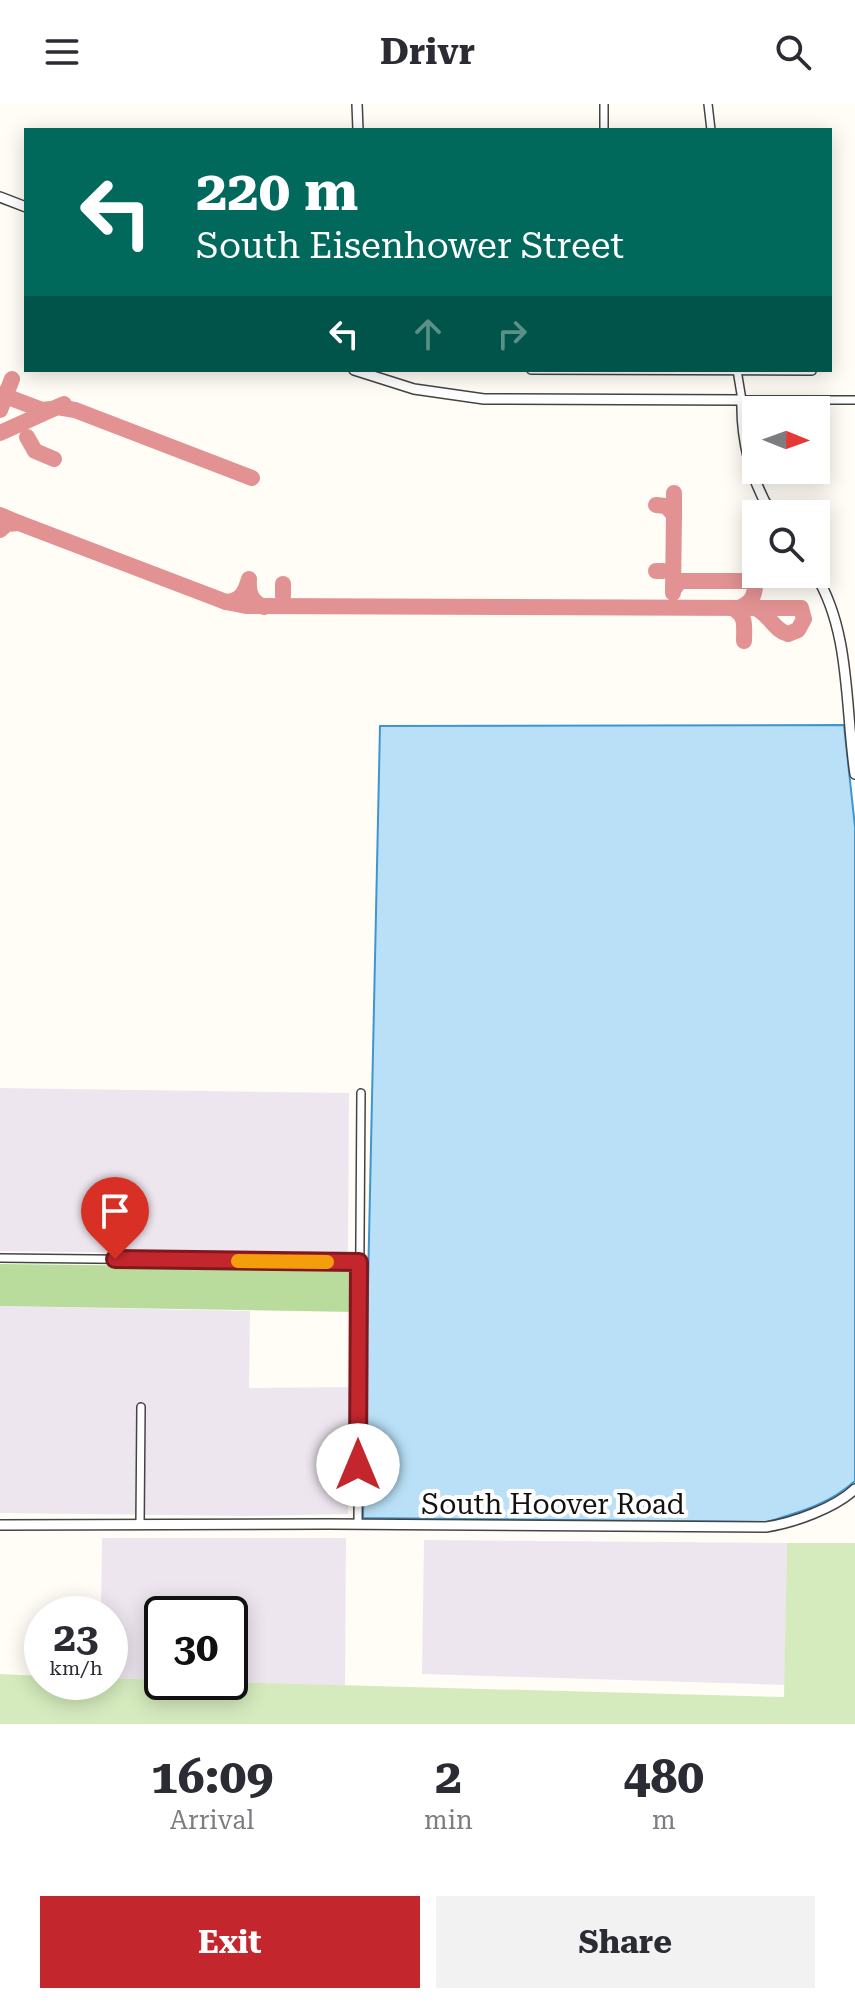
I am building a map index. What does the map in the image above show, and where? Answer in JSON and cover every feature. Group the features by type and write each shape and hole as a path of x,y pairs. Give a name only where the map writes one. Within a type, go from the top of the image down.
{"street":[{"path":"357,104 358,128"},
{"path":"604,104 604,128"},
{"path":"708,104 711,128"},
{"path":"0,197 24,206"},
{"path":"360,372 414,389 484,399 742,400 737,372"},
{"path":"830,400 855,400"},
{"path":"822,588 832,610 840,642 855,774"},
{"path":"358,1524 361,1093"},
{"path":"0,1258 359,1262"},
{"path":"140,1525 141,1407"},
{"name":"South Hoover Road","path":"0,1525 766,1527 817,1512 853,1494"}],"shaded area":[{"path":"0,1088 349,1093 348,1256 0,1251"},
{"path":"0,1306 250,1311 249,1388 349,1387 348,1514 0,1513"},
{"path":"102,1538 346,1538 345,1686 248,1683 248,1596 144,1596 144,1679 128,1679 128,1596 101,1596"},
{"path":"424,1540 787,1543 785,1685 422,1674"}],"green space":[{"path":"0,1264 354,1268 355,1312 0,1306"},
{"path":"787,1543 855,1543 855,1724 0,1724 0,1674 24,1675 24,1700 128,1700 128,1679 144,1679 144,1700 248,1700 248,1683 784,1697"}],"water":[{"path":"844,725 855,827 855,1481 824,1502 767,1522 363,1518 380,726"}],"taxiway":[{"path":"0,410 12,379"},
{"path":"0,394 42,410 51,409"},
{"path":"0,433 64,404"},
{"path":"57,407 75,410 252,478"},
{"path":"27,437 35,451 54,459"},
{"path":"656,505 666,506 674,515 674,493"},
{"path":"0,515 19,523 7,524 0,530"},
{"path":"673,593 674,515"},
{"path":"19,523 226,602 246,606 755,608 788,634 798,630 804,619 801,608 755,608"},
{"path":"656,571 663,571"},
{"path":"226,602 242,595 249,579 251,596 264,607"},
{"path":"674,589 680,581 752,581 755,585 753,596 739,608"},
{"path":"283,584 283,596"},
{"path":"732,608 742,618 744,641"}],"slow traffic":[{"path":"238,1261 327,1262"}],"route":[{"path":"115,1259 359,1262 358,1465"}]}
